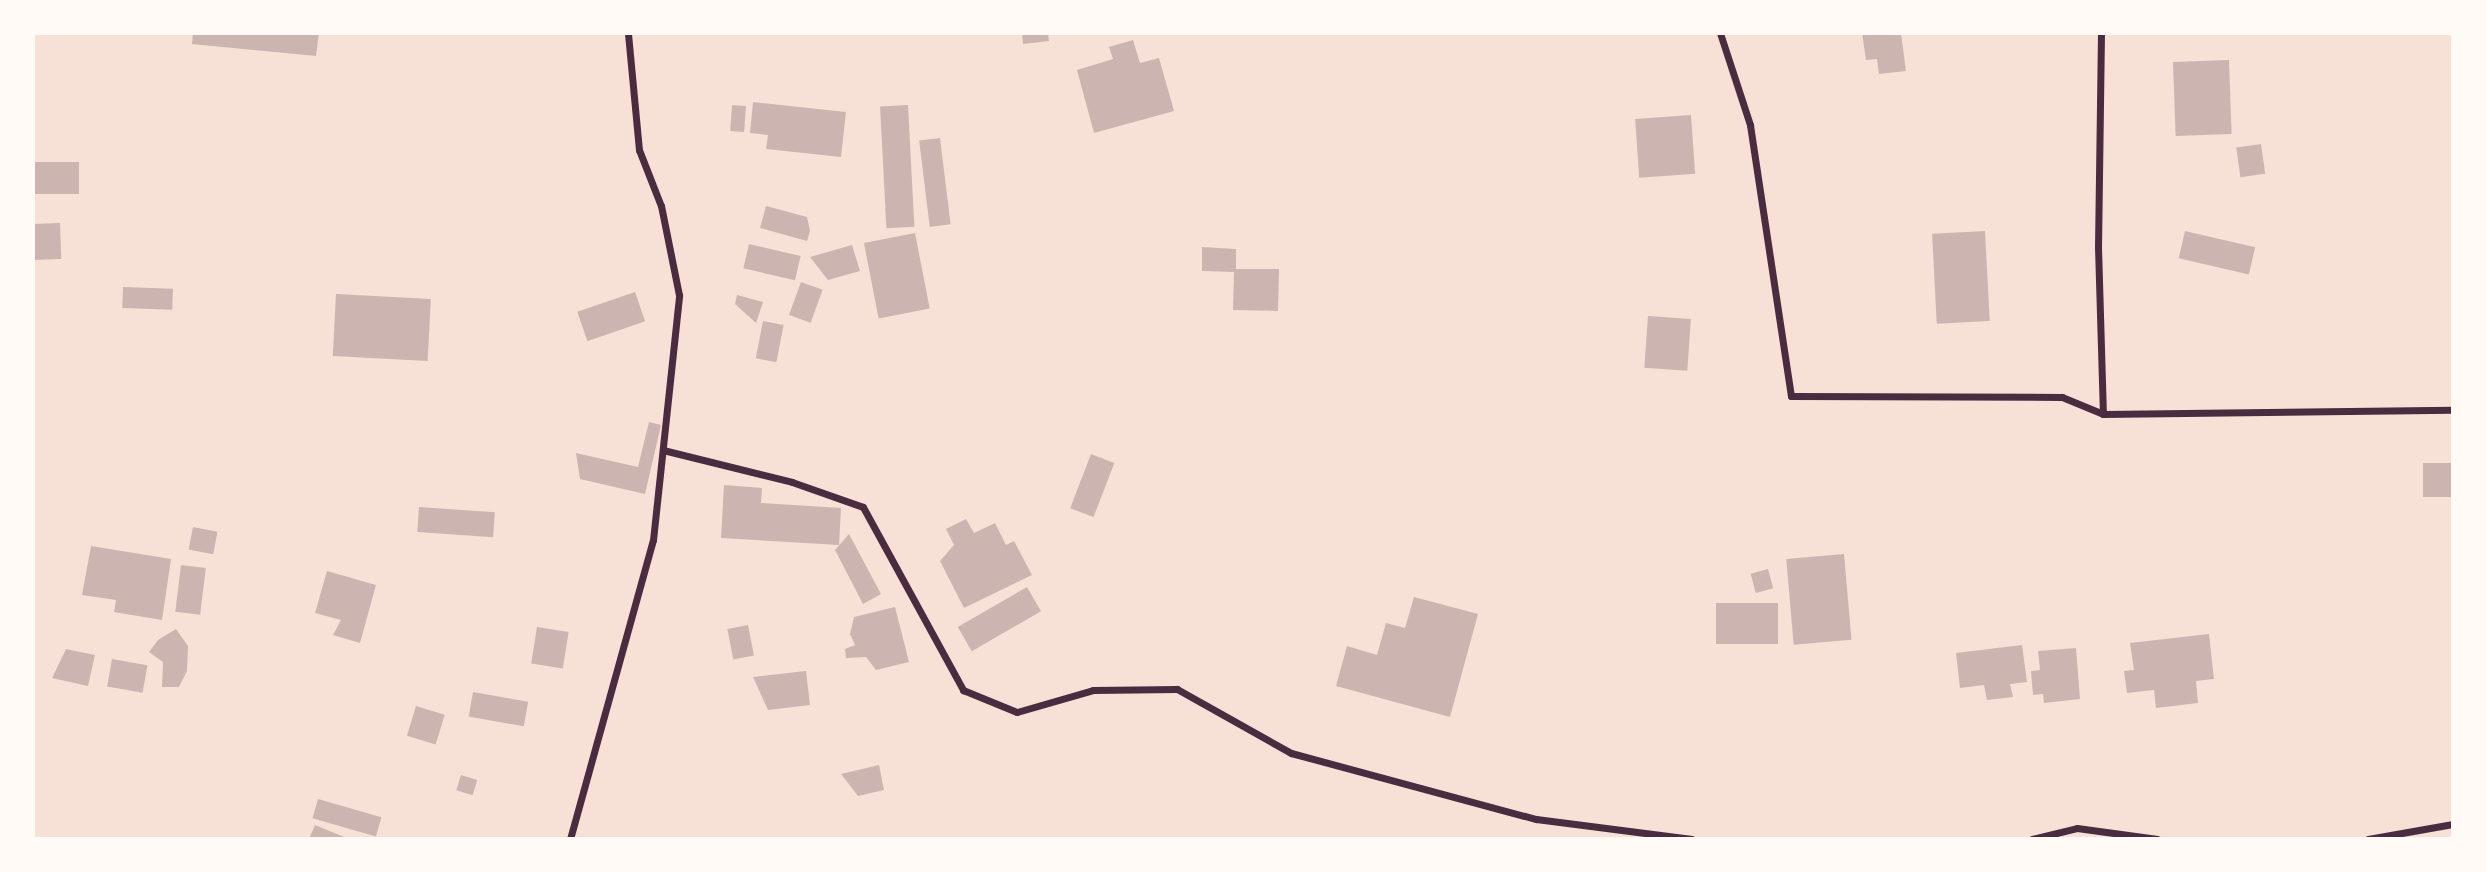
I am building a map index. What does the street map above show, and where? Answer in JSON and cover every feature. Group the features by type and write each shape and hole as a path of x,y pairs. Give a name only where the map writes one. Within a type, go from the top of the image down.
{"street":[{"path":"570,839 653,540 679,295 661,206 639,150 628,33"},
{"path":"1720,33 1750,125 1791,396 2062,397 2104,414 2453,410"},
{"path":"2101,33 2098,247 2104,414"},
{"path":"663,450 792,482 863,507 963,690 1017,712 1093,690 1177,689 1291,753 1536,819 1692,839"},
{"path":"2368,839 2453,824"},
{"path":"2033,839 2077,828 2157,839"}],"building":[{"path":"193,33 319,33 316,56 192,44"},
{"path":"1022,33 1048,33 1049,41 1023,44"},
{"path":"1862,33 1901,33 1906,71 1879,74 1877,59 1866,60"},
{"path":"1133,40 1140,63 1159,58 1174,111 1094,133 1077,70 1113,59 1109,47"},
{"path":"2229,60 2232,134 2176,136 2173,62"},
{"path":"753,102 846,112 841,157 766,149 768,135 750,133"},
{"path":"732,105 746,106 744,132 730,131"},
{"path":"908,105 914,227 886,228 880,106"},
{"path":"1691,115 1695,174 1639,178 1635,119"},
{"path":"940,138 951,224 930,227 919,141"},
{"path":"2261,144 2265,174 2240,177 2236,147"},
{"path":"33,162 79,162 79,194 33,194"},
{"path":"766,206 807,217 810,231 807,241 760,228"},
{"path":"60,223 61,259 34,260 33,224"},
{"path":"1985,231 1990,321 1937,324 1932,234"},
{"path":"2185,231 2255,247 2249,274 2179,258"},
{"path":"915,233 930,309 879,319 864,243"},
{"path":"749,244 801,256 795,280 743,268"},
{"path":"852,245 860,271 828,280 810,257"},
{"path":"1202,247 1236,249 1236,269 1279,269 1278,311 1233,310 1234,272 1202,271"},
{"path":"801,282 823,290 811,323 789,315"},
{"path":"123,287 173,289 172,310 122,308"},
{"path":"635,292 645,321 587,341 577,312"},
{"path":"336,294 431,299 428,361 333,356"},
{"path":"737,295 763,302 756,323 735,304"},
{"path":"1648,316 1691,319 1687,371 1644,368"},
{"path":"763,321 784,325 776,362 756,358"},
{"path":"649,422 661,425 645,494 580,479 576,453 638,467"},
{"path":"1091,454 1114,463 1094,517 1070,508"},
{"path":"2423,463 2453,463 2453,497 2423,497"},
{"path":"724,485 762,488 761,503 841,508 839,545 721,538"},
{"path":"419,507 495,512 493,537 417,532"},
{"path":"966,519 974,533 995,523 1006,545 1014,541 1032,575 964,608 940,561 954,545 946,529"},
{"path":"193,527 218,532 213,554 189,550"},
{"path":"849,534 881,594 863,604 835,550"},
{"path":"91,546 171,559 162,620 114,612 116,600 82,595"},
{"path":"1844,554 1851,640 1794,645 1786,559"},
{"path":"181,565 206,568 200,615 175,612"},
{"path":"1768,569 1773,588 1756,593 1751,574"},
{"path":"327,571 376,585 360,643 333,635 341,620 315,613"},
{"path":"1027,587 1041,611 972,651 958,627"},
{"path":"1414,597 1478,614 1450,717 1336,686 1347,646 1377,655 1386,623 1405,628"},
{"path":"1716,603 1778,603 1778,644 1716,644"},
{"path":"895,607 909,662 876,670 866,657 846,658 845,649 855,645 850,634 854,617"},
{"path":"748,625 754,655 733,659 727,629"},
{"path":"537,627 569,632 563,669 531,664"},
{"path":"176,629 188,646 187,671 179,687 162,687 163,662 149,652 158,640"},
{"path":"2209,634 2214,679 2196,681 2198,703 2156,708 2154,690 2127,693 2124,671 2134,670 2130,643"},
{"path":"2022,645 2027,682 2010,684 2013,697 1987,700 1984,685 1960,688 1956,653"},
{"path":"2076,648 2080,699 2044,703 2043,694 2033,695 2031,671 2040,670 2038,651"},
{"path":"66,649 95,655 88,686 52,678"},
{"path":"112,659 147,665 143,693 107,687"},
{"path":"806,671 810,705 768,710 753,677"},
{"path":"473,692 528,702 524,726 469,717"},
{"path":"416,706 445,715 436,744 407,736"},
{"path":"879,765 884,790 858,796 841,774"},
{"path":"461,775 477,780 473,795 456,790"},
{"path":"318,799 381,817 376,836 312,818"},
{"path":"315,825 349,839 309,839"}]}
